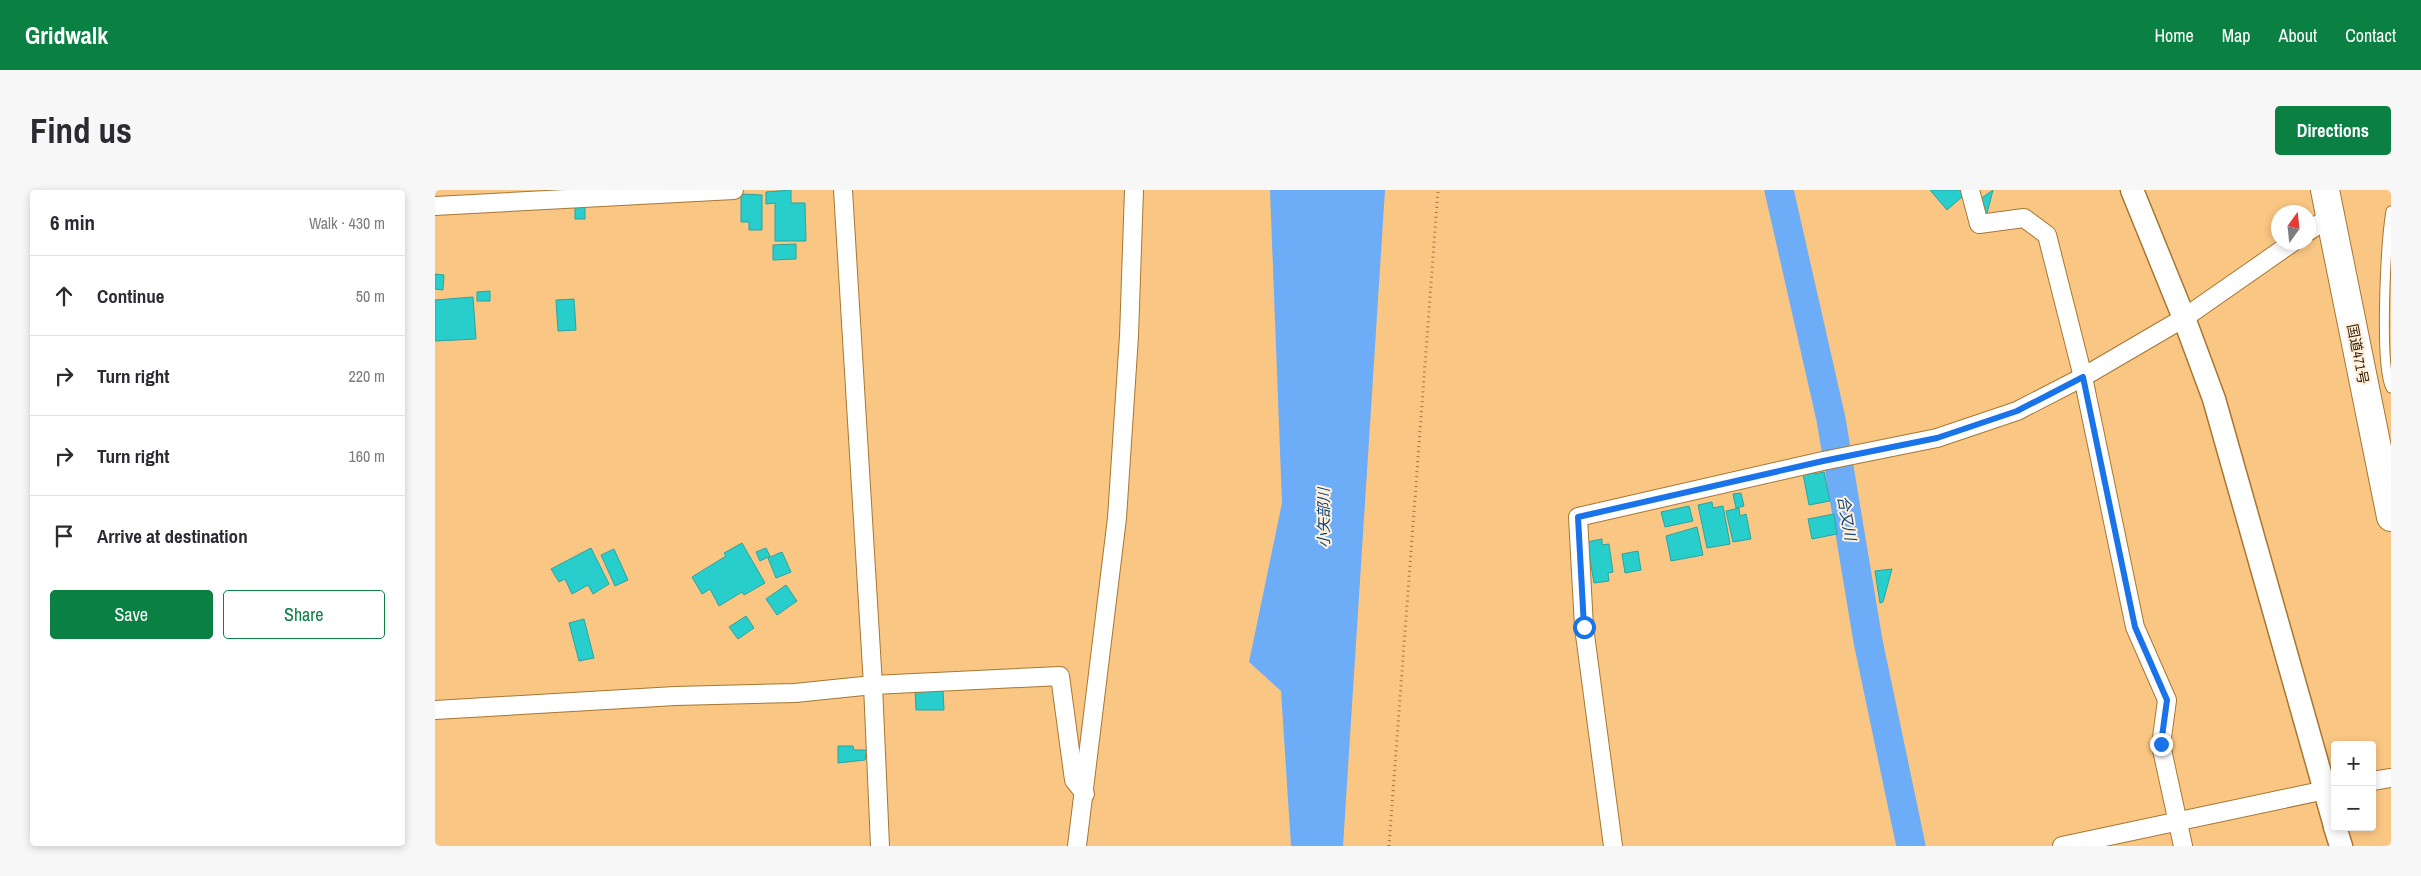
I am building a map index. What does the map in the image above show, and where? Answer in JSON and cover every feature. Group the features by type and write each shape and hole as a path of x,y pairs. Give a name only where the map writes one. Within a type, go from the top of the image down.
{"highway":[{"name":"国道471号","path":"2325,190 2319,224 2391,517"}],"street":[{"path":"435,206 734,190"},
{"path":"843,190 873,685 880,846"},
{"path":"1077,846 1085,794 1117,518 1129,336 1134,190"},
{"path":"1970,190 1979,224 2024,218 2047,235 2083,377 2135,627 2167,700 2161,744 2183,846"},
{"path":"2062,846 2329,790 2213,399 2184,318 2132,190"},
{"path":"1613,846 1584,627 1578,517 1823,461 1937,438 2017,411 2083,377 2184,318 2282,250"},
{"path":"435,710 675,696 795,693 873,685 1060,676 1074,780 1085,794"},
{"path":"2376,780 2391,778"},
{"path":"2336,831 2341,846"}],"lane":[{"path":"2391,211 2384,352 2388,382 2391,388"}],"path":[{"path":"1389,846 1438,190"}],"water":[{"name":"小矢部川","path":"1270,190 1385,190 1343,846 1291,846 1281,691 1249,662 1282,503"}],"building":[{"path":"791,190 791,203 805,203 806,241 775,241 775,203 766,204 766,192"},
{"path":"1930,190 1970,190 1947,210"},
{"path":"1993,190 1986,217 1976,202"},
{"path":"741,194 762,195 762,230 749,230 749,222 741,222"},
{"path":"575,203 585,203 585,219 575,219"},
{"path":"796,244 796,259 773,260 773,245"},
{"path":"435,274 444,275 443,290 435,289"},
{"path":"490,291 490,301 477,301 477,292"},
{"path":"473,297 476,339 435,341 435,300"},
{"path":"574,299 576,330 558,331 556,300"},
{"path":"1814,471 1815,474 1824,472 1830,501 1809,505 1803,474"},
{"path":"1741,493 1744,506 1736,508 1733,494"},
{"path":"1712,502 1713,508 1723,506 1730,544 1707,548 1698,505"},
{"path":"1689,506 1693,521 1665,527 1661,512"},
{"path":"1739,508 1740,516 1746,514 1751,539 1733,542 1726,511"},
{"path":"1834,514 1837,534 1812,539 1808,519"},
{"path":"1697,527 1703,555 1671,561 1666,536"},
{"path":"1602,539 1602,545 1609,544 1613,572 1608,573 1609,581 1594,583 1587,542"},
{"path":"742,543 765,583 744,595 742,592 719,606 710,589 702,594 692,577 726,556 724,553"},
{"path":"591,548 609,584 593,594 588,585 572,594 565,579 559,582 551,569"},
{"path":"766,548 770,556 760,561 756,552"},
{"path":"614,549 628,580 615,586 601,555"},
{"path":"1638,551 1641,570 1625,573 1622,554"},
{"path":"782,552 791,572 776,578 768,558"},
{"path":"1892,569 1883,602 1880,603 1875,571"},
{"path":"786,585 797,601 777,615 766,599"},
{"path":"746,616 754,628 738,639 729,627"},
{"path":"584,619 594,658 579,661 569,623"},
{"path":"915,690 943,690 944,710 916,710"},
{"path":"838,746 853,746 854,750 867,750 865,760 838,763"}],"waterway":[{"name":"合又川","path":"1779,190 1831,419 1868,641 1911,846"}],"route":[{"path":"1584,627 1578,517 1823,461 1937,438 2017,411 2083,377 2135,627 2167,700 2161,744"}]}
